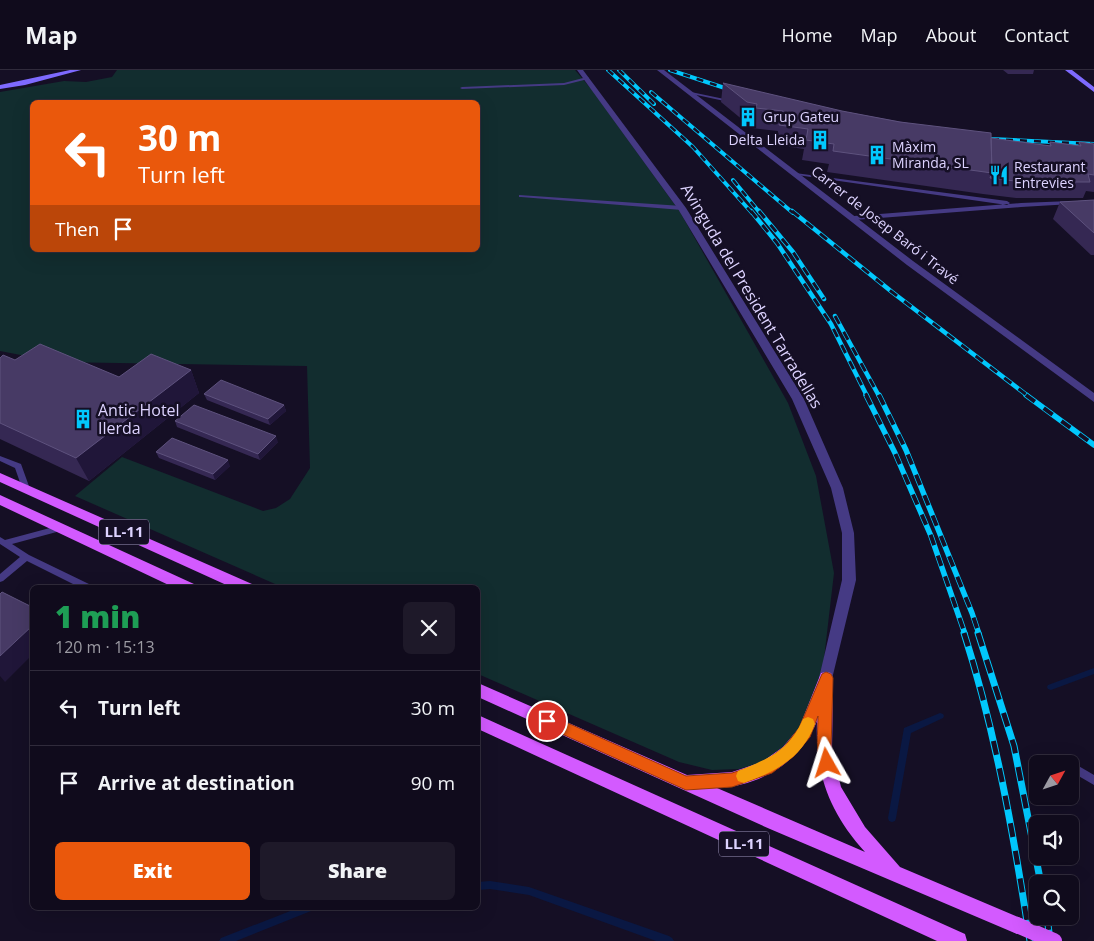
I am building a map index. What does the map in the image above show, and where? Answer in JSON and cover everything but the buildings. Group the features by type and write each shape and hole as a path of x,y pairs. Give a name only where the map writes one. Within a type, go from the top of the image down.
{"main road":[{"path":"0,87 32,82 78,70"},
{"path":"1068,70 1094,90"},
{"name":"LL-11","path":"0,477 240,585"},
{"name":"LL-11","path":"0,500 183,585"},
{"path":"686,783 732,780 767,768 789,752 805,732 826,678"},
{"path":"826,678 824,750 833,790 859,833 896,874"},
{"name":"LL-11","path":"480,691 686,783 1054,941"},
{"name":"LL-11","path":"480,723 958,941"}],"street":[{"name":"Carrer de Josep Baró i Travé","path":"660,70 910,263 1094,398"},
{"name":"Avinguda del President Tarradellas","path":"583,74 682,208 798,399 837,488 848,533 850,580 826,678"}],"lane":[{"path":"462,88 564,84 583,74"},
{"path":"692,93 731,101"},
{"path":"797,174 1021,205"},
{"path":"521,196 682,208"},
{"path":"854,218 1021,205 1074,203"},
{"path":"0,458 18,466 26,489"},
{"path":"2,542 61,528"},
{"path":"2,542 26,557 84,585"},
{"path":"0,579 26,557"},
{"path":"1079,771 1094,780"}],"green space":[{"path":"117,70 575,70 592,90 680,212 788,403 816,476 834,573 821,684 801,726 785,746 764,762 739,769 712,770 679,762 480,675 480,585 277,585 75,496 122,457 263,511 276,508 290,499 310,468 307,366 57,362 0,351 0,92 64,81 86,82 112,77"}],"waterway":[{"path":"1051,687 1094,671"},
{"path":"892,818 907,731 940,716"},
{"path":"480,886 490,885 529,891 669,941"},
{"path":"224,941 303,910"}],"railway":[{"path":"608,70 693,147 752,213"},
{"path":"619,70 654,104"},
{"path":"670,70 737,92"},
{"path":"651,92 793,213"},
{"path":"992,139 1094,144"},
{"path":"733,180 760,213"},
{"path":"751,211 777,243 831,324 867,396"},
{"path":"759,211 793,252 824,299"},
{"path":"792,211 892,292 1028,396"},
{"path":"835,316 879,396"},
{"path":"866,395 895,453 931,536 965,634"},
{"path":"879,395 906,450 979,634"},
{"path":"1026,395 1094,445"},
{"path":"964,633 995,747 1030,941"},
{"path":"978,633 1014,746 1039,875"},
{"path":"1048,925 1050,941"}],"slow traffic":[{"path":"744,776 767,768 789,752 805,732 808,724"}],"place":[{"name":"Grup Gateu","path":"748,117"},
{"name":"Delta Lleida","path":"820,140"},
{"name":"Màxim Miranda, SL","path":"877,155"},
{"name":"Restaurant Entrevies","path":"999,175"},
{"name":"Antic Hotel Ilerda","path":"83,419"}],"route":[{"path":"547,721 686,783 732,780 767,768 789,752 805,732 826,678 824,750 827,763"}]}
